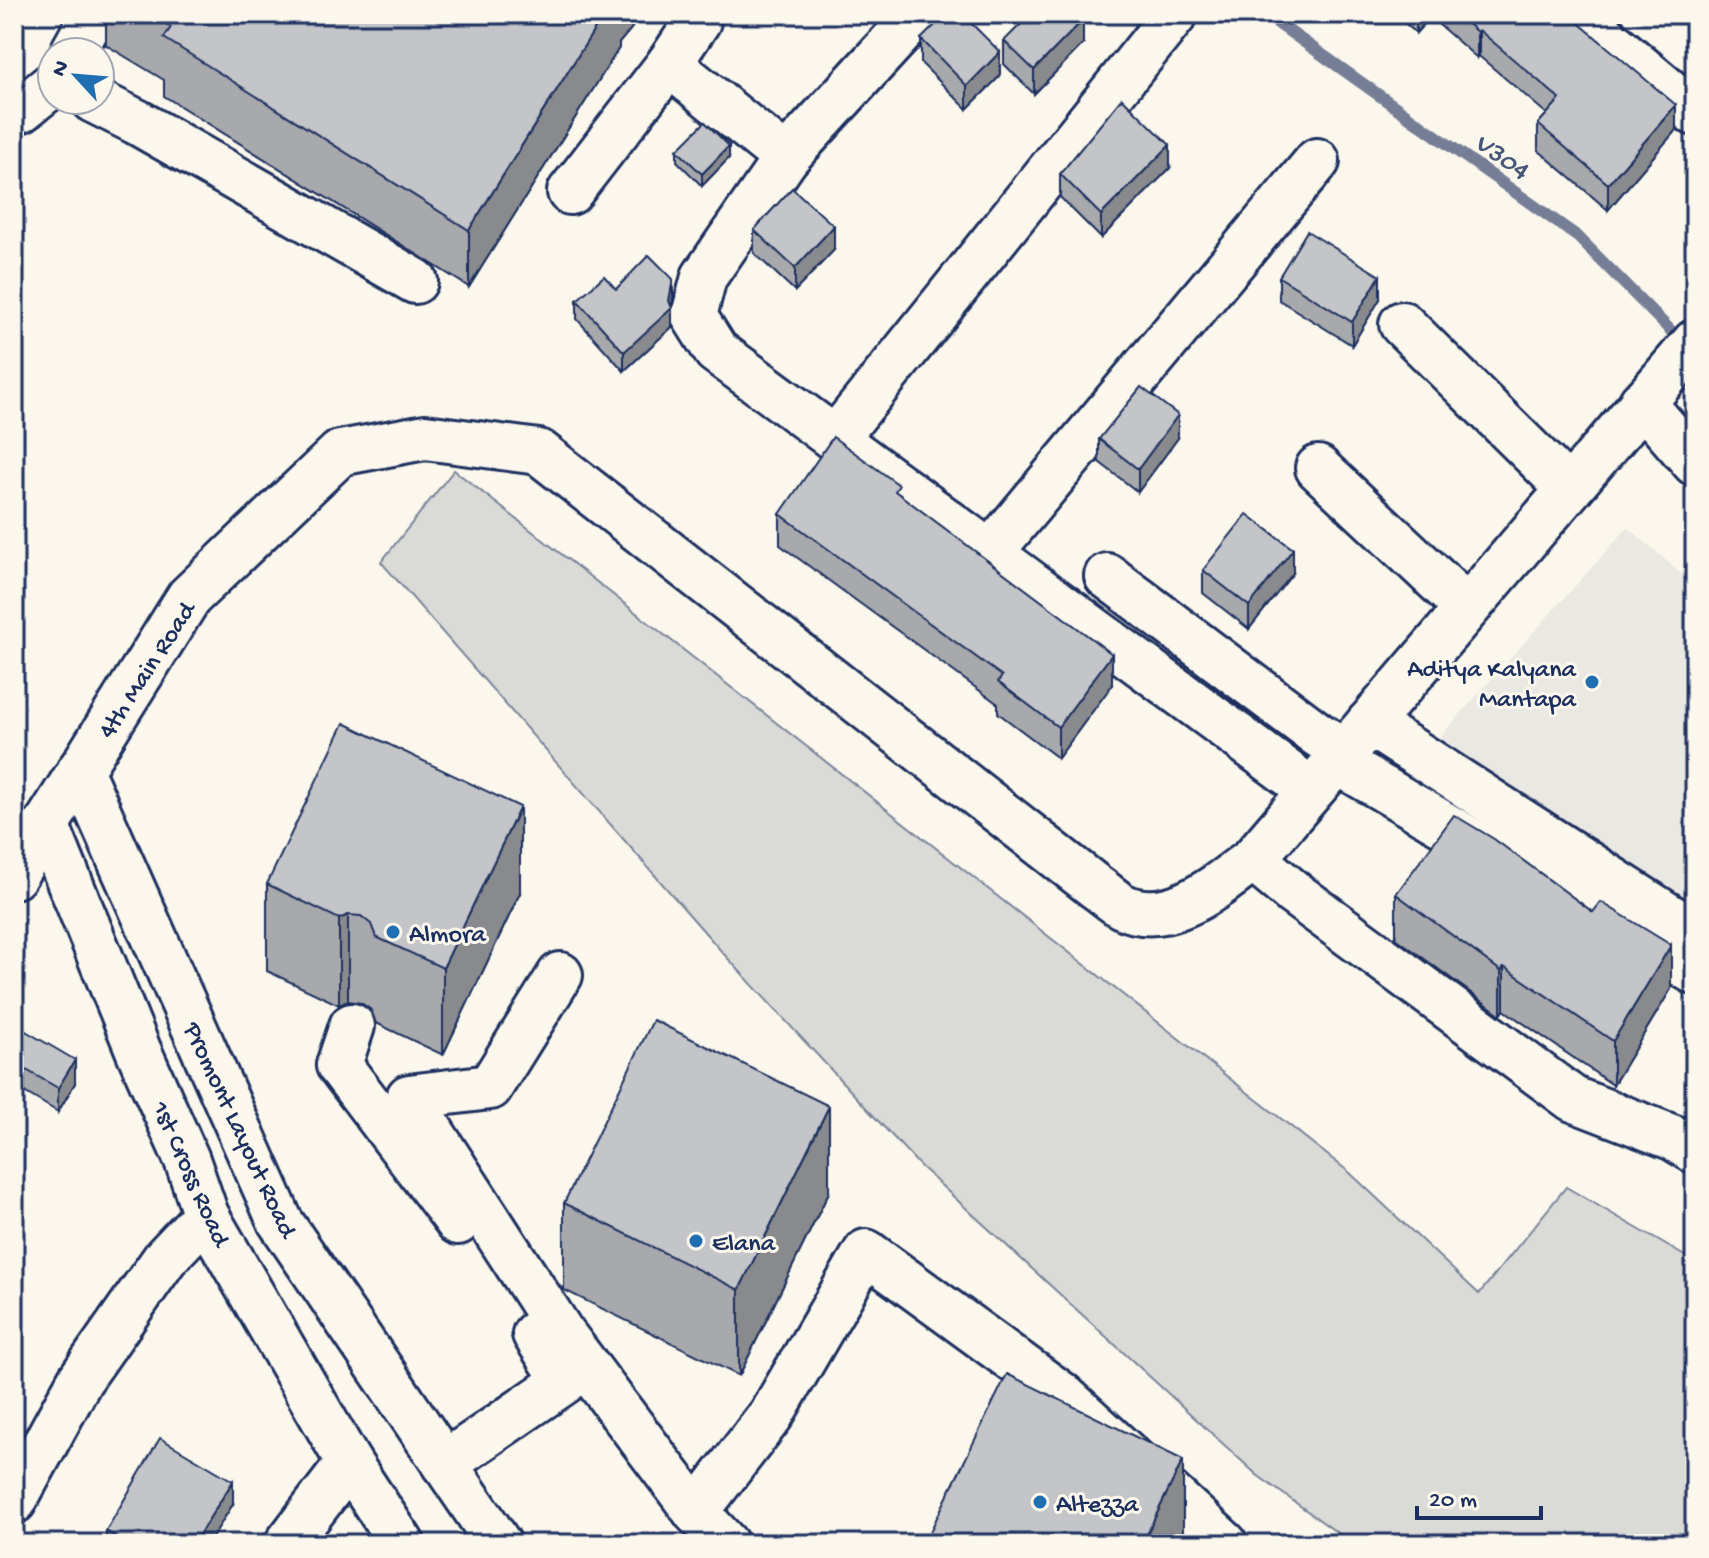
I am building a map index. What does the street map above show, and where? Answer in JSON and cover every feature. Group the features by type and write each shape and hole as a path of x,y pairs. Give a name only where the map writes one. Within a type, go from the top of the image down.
{"street":[{"path":"82,36 94,14"},
{"path":"918,14 786,158 704,277 694,316 716,351 990,553 1340,757 1695,972"},
{"path":"835,439 1175,14"},
{"path":"1577,14 1695,113"},
{"path":"570,192 669,64 698,21"},
{"path":"669,64 786,158"},
{"path":"14,106 22,109 36,98"},
{"path":"116,112 415,281"},
{"path":"990,553 1317,161"},
{"path":"1402,324 1569,489"},
{"path":"1695,342 1253,859 1295,894 1573,1099 1674,1138 1695,1151"},
{"path":"1651,392 1695,463"},
{"name":"4th Main Road","path":"14,876 189,597 340,453 425,437 539,452 1124,907 1154,912 1180,906 1208,892 1253,859"},
{"path":"1318,468 1467,608"},
{"path":"1107,576 1340,757 1695,933"},
{"name":"Promont Layout Road","path":"80,770 280,1221 499,1544"},
{"name":"1st Cross Road","path":"46,824 139,1052 187,1160 206,1215 349,1463 402,1544"},
{"path":"560,975 490,1087 409,1097 561,1332 696,1512 726,1544"},
{"path":"352,1026 339,1065 494,1269 565,1381 444,1464"},
{"path":"14,1501 80,1380 166,1257 206,1215"},
{"path":"696,1512 771,1415 866,1252 1062,1395 1225,1544"},
{"path":"287,1544 349,1463"}],"shaded area":[{"path":"454,470 1349,1172 1479,1294 1566,1187 1695,1262 1695,1544 1353,1544 1257,1475 920,1166 722,952 381,562"},
{"name":"Aditya Kalyana Mantapa","path":"1628,527 1695,586 1695,963 1403,778"}],"building":[{"path":"149,14 604,14 469,230 164,38 171,27"},
{"path":"946,14 962,14 1000,52 967,86 921,39"},
{"path":"1031,14 1077,14 1083,20 1034,70 1004,41"},
{"path":"1456,14 1568,14 1676,105 1608,184 1538,124 1560,99"},
{"path":"1122,98 1170,145 1101,215 1060,174"},
{"path":"705,122 729,146 702,174 677,150"},
{"path":"792,188 834,226 795,268 754,230"},
{"path":"1307,231 1380,276 1352,322 1279,277"},
{"path":"649,255 673,279 669,301 672,308 624,352 577,300 604,276 616,289"},
{"path":"1141,387 1178,415 1138,469 1099,439"},
{"path":"833,437 899,485 895,491 1112,654 1058,727 998,682 1002,676 780,514"},
{"path":"1247,514 1293,549 1249,606 1203,570"},
{"path":"344,723 520,807 443,968 376,937 371,924 361,916 348,915 339,919 267,884"},
{"path":"1454,815 1494,839 1593,912 1601,902 1671,945 1613,1041 1504,967 1501,971 1396,894"},
{"path":"653,1020 829,1106 739,1290 564,1203"},
{"path":"24,1030 75,1060 58,1088 14,1063 14,1046"},
{"path":"1007,1374 1183,1460 1142,1544 924,1544"},
{"path":"160,1438 233,1481 193,1544 128,1544 106,1531"}],"waterway":[{"name":"V304","path":"1265,14 1578,237 1684,344"}],"place":[{"name":"Aditya Kalyana Mantapa","path":"1592,682"},
{"name":"Almora","path":"393,932"},
{"name":"Elana","path":"696,1241"},
{"name":"Altezza","path":"1040,1502"}]}
